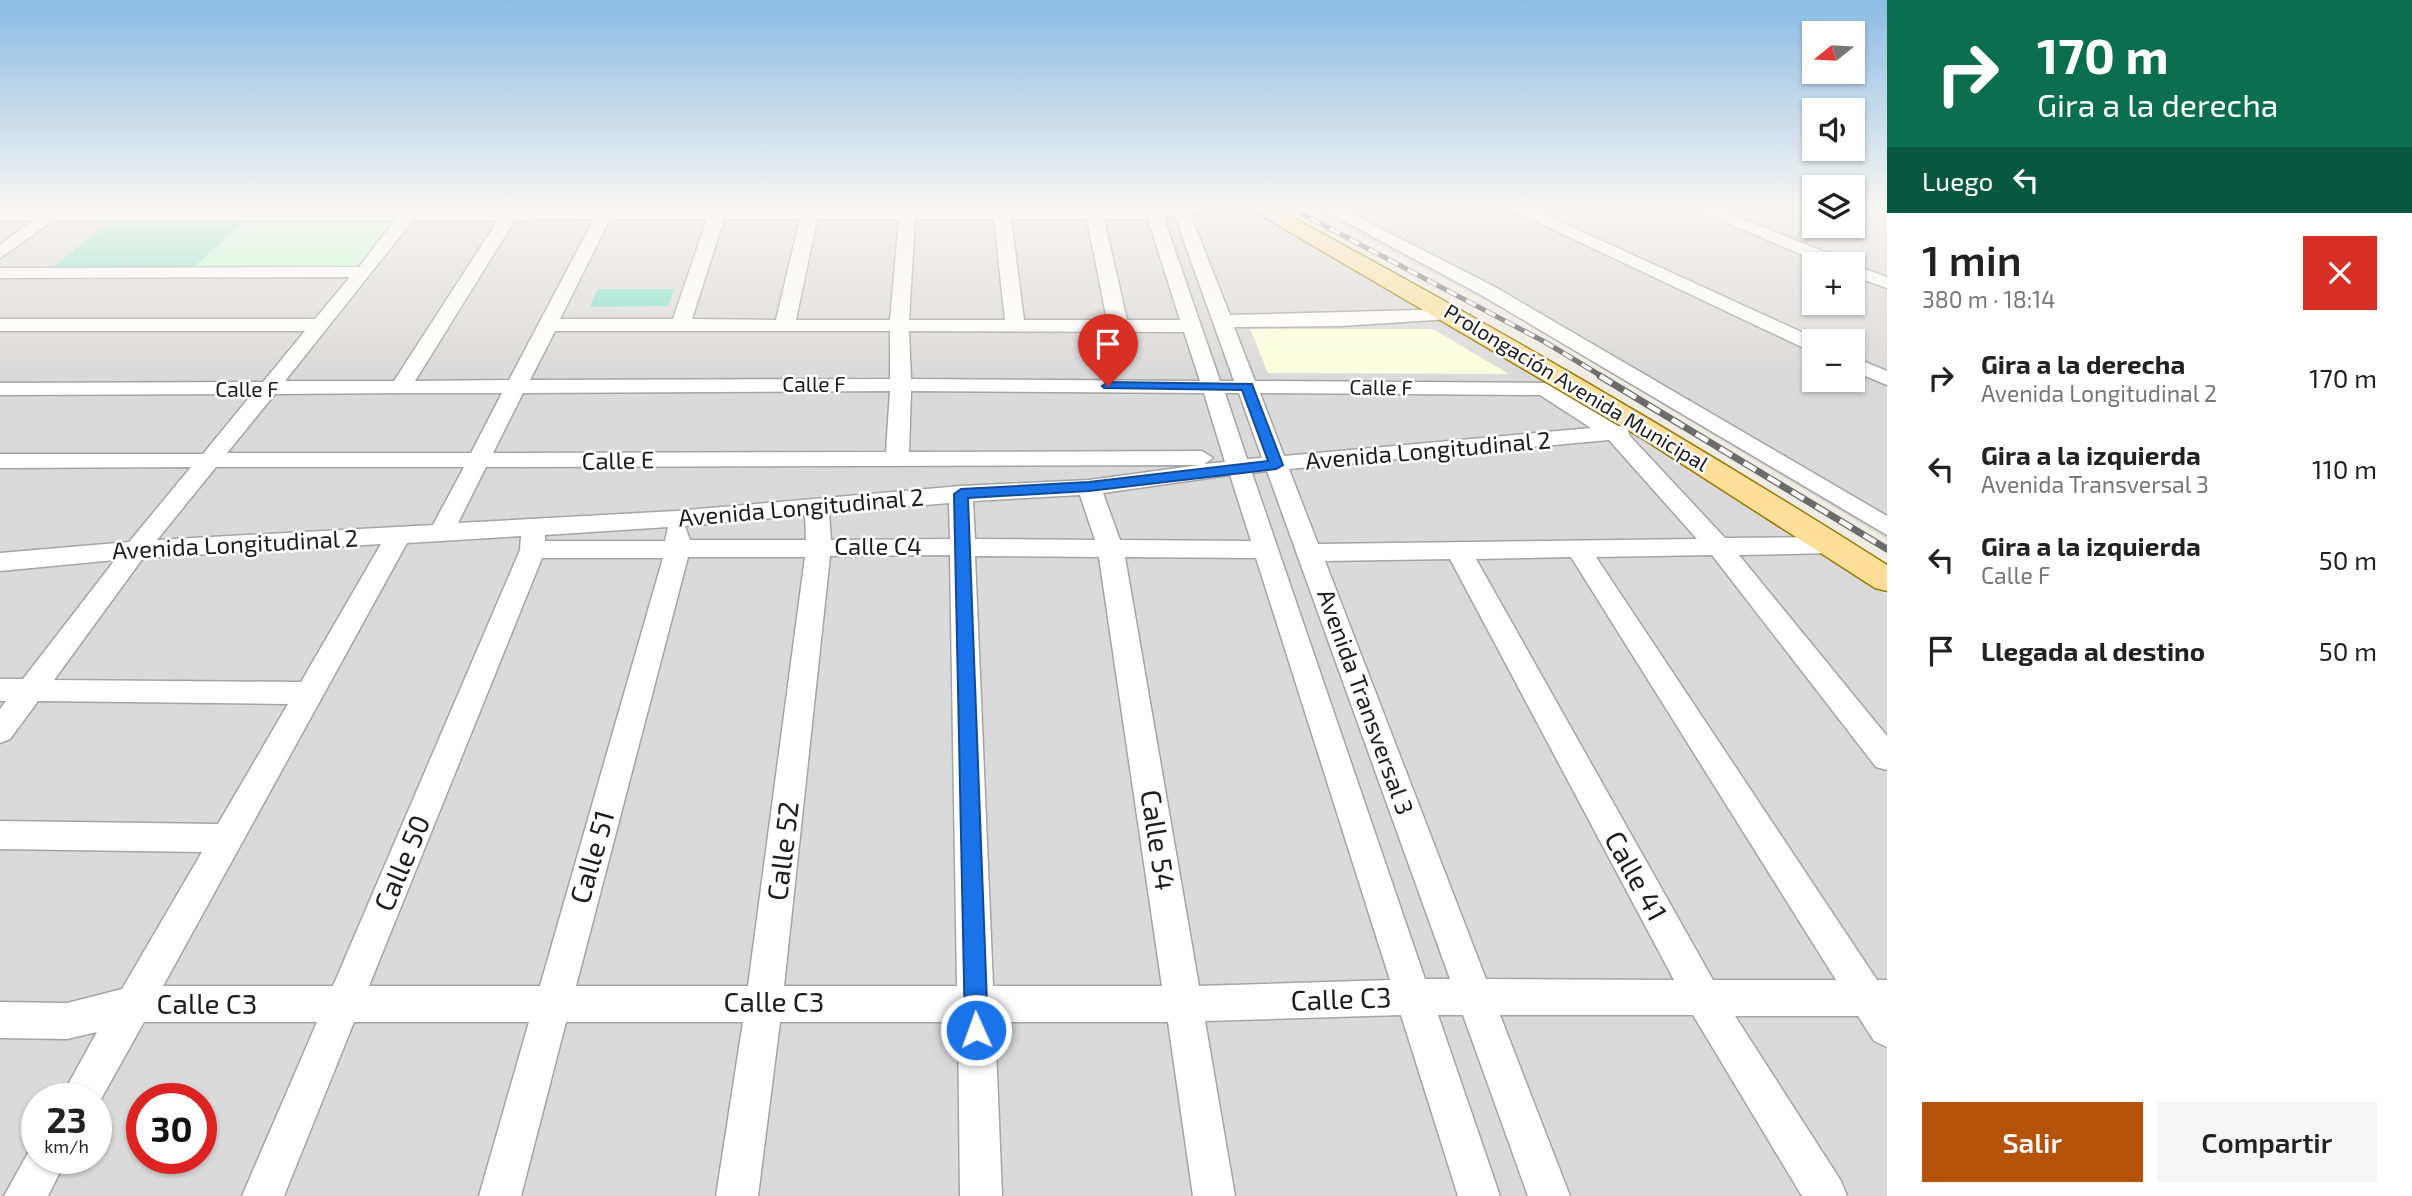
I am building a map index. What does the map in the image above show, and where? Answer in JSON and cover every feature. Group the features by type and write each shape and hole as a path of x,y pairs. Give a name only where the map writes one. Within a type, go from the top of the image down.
{"main road":[{"name":"Prolongación Avenida Municipal","path":"1361,264 1450,313 1628,429 1833,545 1887,580"}],"street":[{"path":"0,731 33,691 136,550 370,264"},
{"path":"399,389 478,264"},
{"path":"441,533 579,264"},
{"path":"681,325 701,264"},
{"path":"785,324 798,264"},
{"path":"897,458 901,385 899,324 904,264"},
{"path":"1008,264 1015,324"},
{"path":"1105,264 1118,325"},
{"name":"Avenida Transversal 3","path":"1171,264 1479,1196"},
{"name":"Avenida Transversal 3","path":"1204,264 1276,465 1549,1196"},
{"name":"Prolongación Avenida Municipal","path":"1435,264 1500,298 1887,527"},
{"path":"1637,264 1802,340"},
{"path":"0,273 364,272"},
{"path":"1865,275 1887,284"},
{"path":"1223,321 1341,320 1450,313"},
{"path":"547,325 1015,324 1192,327"},
{"path":"0,325 321,325"},
{"path":"1865,369 1887,379"},
{"name":"Calle F","path":"0,389 268,390 901,385 1545,389 1628,429 1887,758"},
{"name":"Avenida Longitudinal 2","path":"677,533 816,506 1089,487 1237,462 1276,465 1628,429"},
{"name":"Calle E","path":"0,461 478,462 897,458 1237,462"},
{"name":"Calle 54","path":"1089,487 1111,550 1214,1196"},
{"path":"961,494 981,1196"},
{"name":"Calle 52","path":"737,1196 764,1002 819,547 816,506"},
{"name":"Avenida Longitudinal 2","path":"0,562 136,550 441,533 533,539"},
{"name":"Calle C4","path":"533,539 677,533 819,547 1265,550"},
{"name":"Calle 51","path":"500,1196 677,533"},
{"path":"89,1083 398,536"},
{"name":"Calle 50","path":"263,1196 533,539"},
{"path":"1309,553 1833,545"},
{"path":"1578,549 1881,1008"},
{"name":"Calle 41","path":"1458,550 1704,1000 1826,1196"},
{"path":"0,690 309,693"},
{"path":"0,835 227,838"},
{"name":"Calle C3","path":"0,1020 67,1021 134,1004 1185,1004 1414,997 1476,998"},
{"path":"1476,998 1704,1000 1881,1008"},
{"path":"25,1196 38,1174"}],"shaded area":[{"path":"0,264 1345,264 1728,487 1887,595 1887,1196 0,1196"},
{"path":"1415,264 1802,264 1802,315 1865,315 1865,264 1887,264 1887,539 1511,314"},
{"path":"1250,329 1433,329 1509,374 1268,373"}],"green space":[{"path":"57,264 197,264 194,267 52,268"},
{"path":"197,264 360,264 357,267 194,267"},
{"path":"598,289 674,289 668,306 590,307"}],"railway":[{"path":"1397,264 1545,342 1603,377"},
{"path":"1600,376 1887,549"}],"route":[{"path":"976,1030 961,494 1089,487 1238,467 1276,465 1247,386 1108,386"}]}
